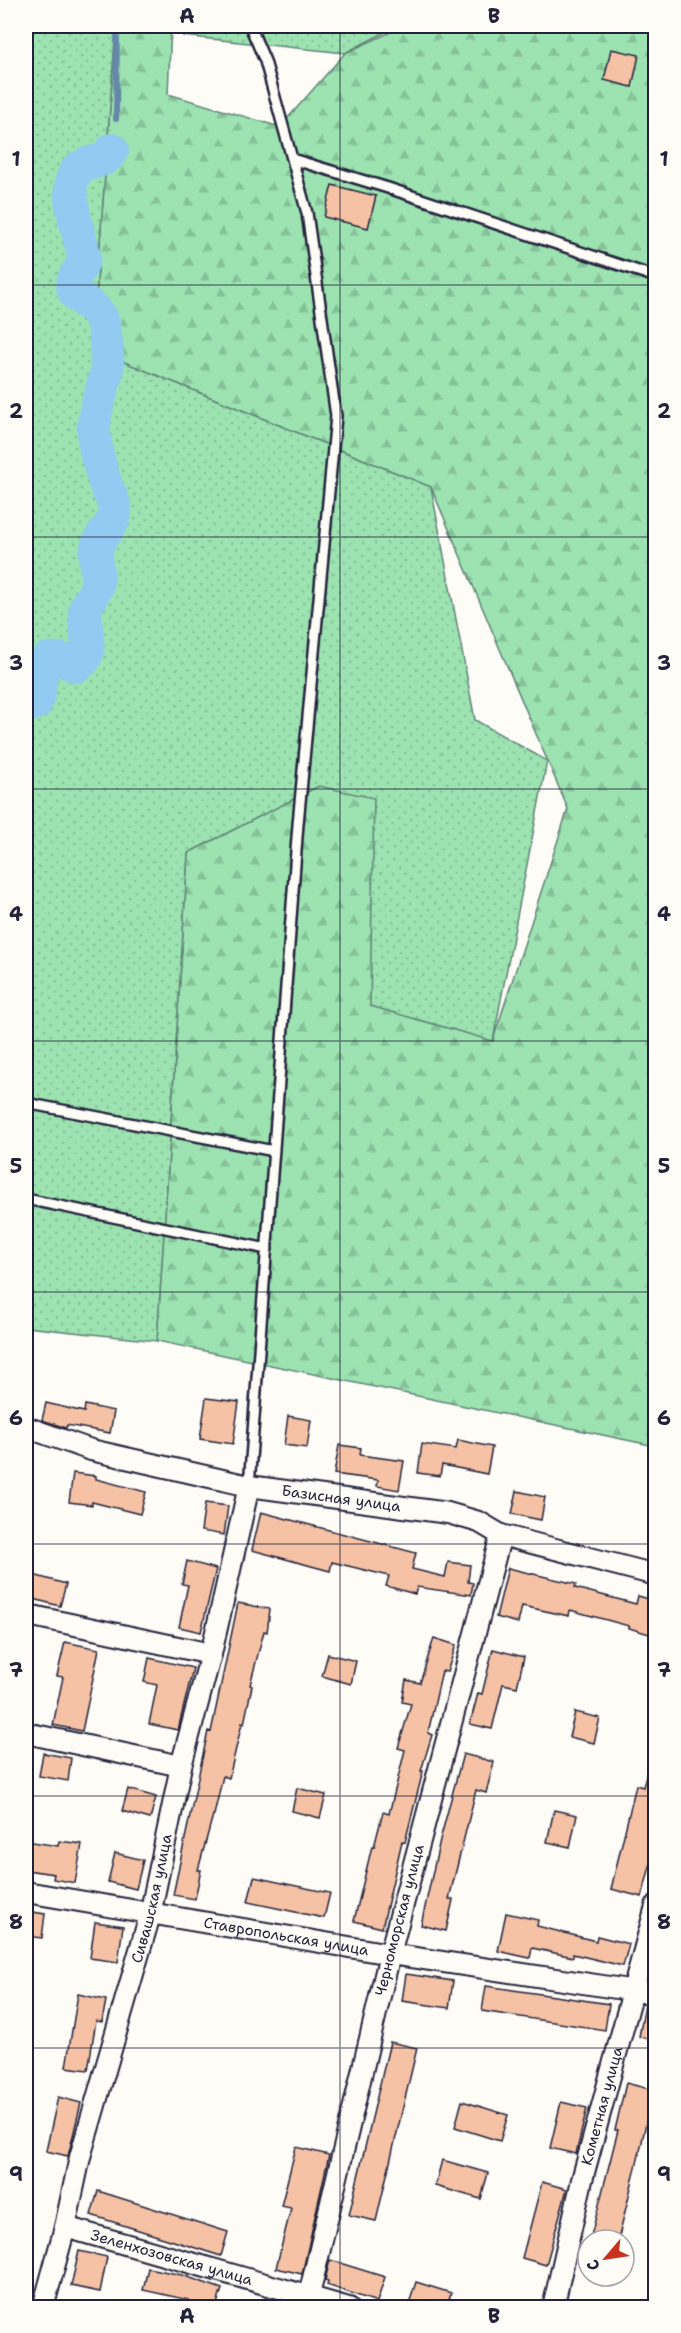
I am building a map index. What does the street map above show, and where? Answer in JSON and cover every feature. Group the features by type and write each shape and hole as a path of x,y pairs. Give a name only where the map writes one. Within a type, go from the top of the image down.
{"street":[{"name":"Базисная улица","path":"26,1427 91,1450 249,1486 448,1513 478,1522 501,1535 656,1575"},
{"name":"Сивашская улица","path":"43,2307 65,2227 80,2157 150,1915 181,1766 211,1654 249,1486"},
{"name":"Черноморская улица","path":"308,2302 390,1954 501,1535"},
{"path":"28,1615 211,1654"},
{"path":"26,1733 181,1766"},
{"name":"Ставропольская улица","path":"26,1892 150,1915 390,1954 656,1994"},
{"name":"Кометная улица","path":"553,2307 582,2180 656,1906"},
{"name":"Зеленхозовская улица","path":"65,2227 308,2302 349,2307"}],"lane":[{"path":"249,1486 298,824 336,416 307,213 264,61 250,26"},
{"path":"292,159 388,188 656,278"},
{"path":"26,1103 274,1150"},
{"path":"26,1199 267,1249"}],"green space":[{"path":"26,26 116,26 92,349 431,487 475,720 547,761 493,1041 370,1006 374,798 319,786 188,853 157,1341 26,1327"},
{"path":"116,26 171,26 168,94 280,127 345,53 404,26 655,26 655,1446 157,1341 188,853 376,756 493,1040 568,809 431,487 92,349"},
{"path":"183,26 397,26 345,53 183,36"}],"building":[{"path":"611,49 639,55 632,87 604,80"},
{"path":"332,185 376,196 368,228 324,217"},
{"path":"206,1398 239,1402 233,1444 200,1439"},
{"path":"46,1403 84,1412 85,1405 114,1411 110,1433 67,1425 66,1428 42,1420"},
{"path":"288,1416 311,1420 307,1448 284,1445"},
{"path":"458,1440 492,1447 487,1474 442,1465 440,1476 418,1473 422,1444 456,1449"},
{"path":"339,1445 361,1448 360,1455 404,1461 399,1490 377,1486 378,1480 334,1474"},
{"path":"73,1473 96,1476 96,1479 146,1492 140,1514 92,1502 92,1505 69,1502"},
{"path":"517,1491 545,1497 541,1520 512,1514"},
{"path":"205,1503 228,1506 224,1535 201,1531"},
{"path":"261,1512 416,1553 412,1569 445,1577 448,1562 470,1565 468,1582 473,1583 471,1595 417,1587 415,1594 386,1586 389,1576 332,1562 330,1571 252,1550"},
{"path":"187,1561 216,1569 201,1632 179,1627 188,1585 182,1584"},
{"path":"508,1568 576,1584 575,1588 636,1604 638,1596 656,1601 656,1636 570,1610 569,1616 522,1606 518,1623 496,1617"},
{"path":"26,1573 66,1584 60,1606 26,1597"},
{"path":"238,1603 270,1609 267,1632 264,1631 250,1685 252,1686 244,1724 242,1723 229,1778 223,1776 198,1870 201,1870 195,1899 173,1895 208,1731 211,1732"},
{"path":"434,1638 456,1645 447,1672 442,1671 428,1733 432,1735 421,1771 423,1771 405,1842 402,1841 382,1928 354,1921 372,1846 374,1847 383,1812 389,1814 405,1750 398,1748 411,1704 402,1702 406,1680 420,1683"},
{"path":"65,1642 99,1649 82,1731 53,1725 63,1677 57,1676"},
{"path":"493,1649 524,1657 517,1687 503,1684 492,1729 470,1724 478,1693 482,1694"},
{"path":"328,1654 356,1661 351,1684 322,1676"},
{"path":"149,1658 193,1668 178,1730 149,1724 157,1685 144,1682"},
{"path":"575,1712 600,1718 594,1743 569,1737"},
{"path":"43,1753 71,1758 68,1781 39,1776"},
{"path":"463,1754 494,1762 486,1793 476,1790 449,1899 453,1900 446,1931 421,1925 440,1840"},
{"path":"650,1759 656,1760 656,1843 642,1897 611,1889 636,1785 643,1787"},
{"path":"297,1788 326,1795 320,1818 292,1811"},
{"path":"128,1789 156,1797 150,1819 122,1811"},
{"path":"554,1810 577,1815 570,1847 547,1842"},
{"path":"26,1841 58,1846 59,1841 82,1844 75,1883 53,1879 54,1874 26,1870"},
{"path":"115,1853 143,1860 136,1889 108,1882"},
{"path":"254,1877 330,1893 324,1918 248,1902"},
{"path":"26,1911 45,1914 42,1938 26,1936"},
{"path":"506,1913 538,1920 537,1926 596,1941 597,1936 629,1944 623,1966 573,1954 573,1957 532,1948 530,1958 498,1951"},
{"path":"95,1922 123,1926 118,1962 90,1958"},
{"path":"406,1974 453,1981 449,2008 402,2001"},
{"path":"486,1986 609,2004 605,2030 482,2011"},
{"path":"78,1994 106,2000 102,2022 96,2021 88,2070 66,2067"},
{"path":"645,2004 656,2006 656,2040 639,2037"},
{"path":"390,2042 417,2048 376,2221 349,2215"},
{"path":"626,2083 653,2090 621,2228 593,2228 618,2130 615,2130"},
{"path":"58,2097 81,2103 68,2156 46,2151"},
{"path":"462,2101 508,2115 500,2141 455,2127"},
{"path":"561,2102 587,2108 576,2154 550,2148"},
{"path":"296,2147 329,2155 302,2274 276,2268 291,2208 281,2206"},
{"path":"442,2160 488,2173 481,2199 435,2186"},
{"path":"542,2182 567,2189 546,2265 522,2258"},
{"path":"98,2191 228,2232 221,2256 91,2215"},
{"path":"79,2251 107,2257 100,2292 71,2286"},
{"path":"330,2260 385,2277 377,2302 327,2285 328,2281 325,2280"},
{"path":"148,2268 182,2275 222,2289 216,2307 187,2307 189,2300 143,2290"},
{"path":"416,2282 451,2293 447,2307 408,2307"}],"waterway":[{"path":"116,119 117,26"},
{"path":"26,706 36,703 42,668 48,659 60,659 76,666 83,661 86,655 88,648 85,616 97,583 96,552 115,511 99,464 94,434 94,420 107,369 105,332 98,313 74,291 73,283 84,257 71,196 74,174 81,167 106,157 112,150"}]}
